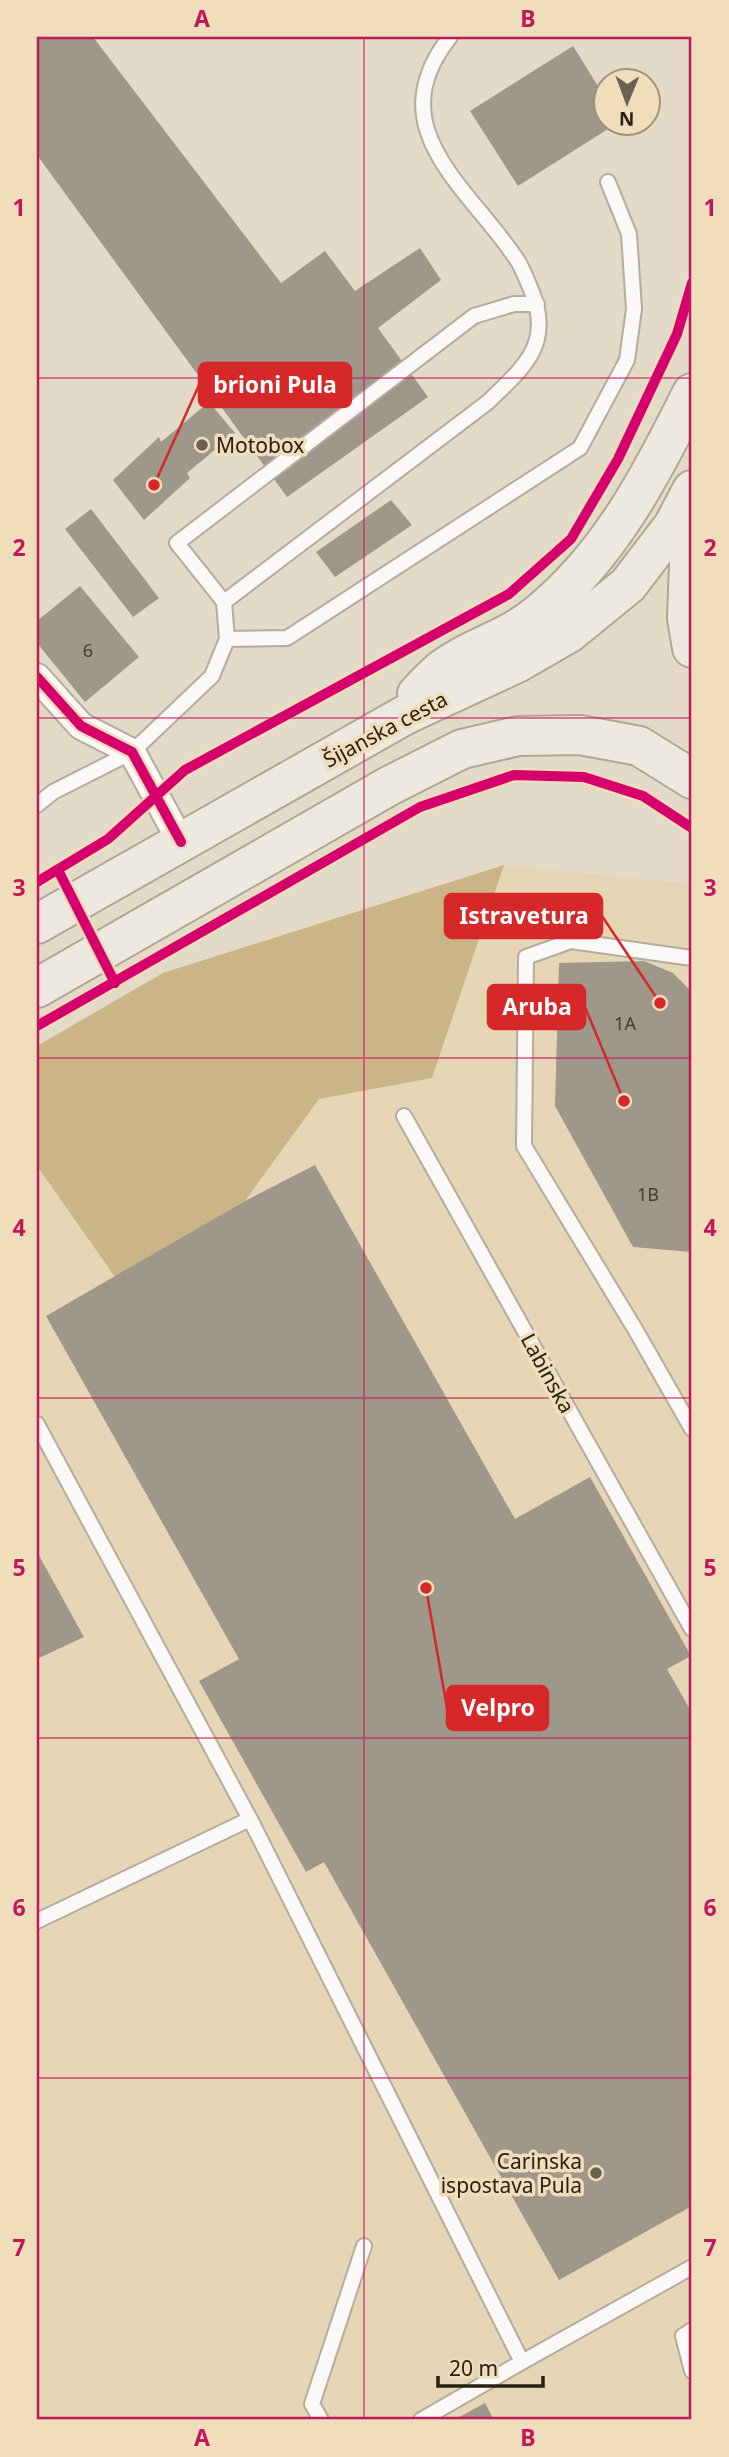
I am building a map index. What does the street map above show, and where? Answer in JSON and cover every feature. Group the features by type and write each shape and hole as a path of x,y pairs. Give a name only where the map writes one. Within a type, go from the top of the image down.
{"main road":[{"path":"405,715 416,695 441,671 536,616 589,566 631,508 667,445 692,393"},
{"name":"Šijanska cesta","path":"37,924 405,715 517,663 569,633 628,585 673,526 692,490"},
{"path":"692,527 687,618 692,648"},
{"path":"37,988 388,786 461,749 517,736 580,735 639,746 692,779"}],"street":[{"path":"37,677 81,726 132,752 181,842"}],"lane":[{"path":"223,602 488,402 532,353 540,328 537,304 520,264 439,161 426,130 422,96 437,53 450,37"},
{"path":"227,639 287,638 580,448 627,360 634,309 629,234 608,182"},
{"path":"37,806 53,792 132,752 212,676 227,639 223,602 177,543 474,316 513,304 537,304"},
{"path":"692,958 570,941 526,957 524,1146 692,1429"},
{"name":"Labinska","path":"404,1116 692,1629"},
{"path":"37,1424 250,1819 522,2362"},
{"path":"37,1921 250,1819"},
{"path":"321,2420 312,2404 364,2246"},
{"path":"421,2420 692,2267"},
{"path":"692,2330 683,2336 692,2371"}],"shaded area":[{"path":"504,865 692,884 692,2420 37,2420 37,1166 114,1277 245,1201 319,1099 432,1078"},
{"path":"504,865 432,1078 319,1099 245,1201 115,1277 37,1166 37,1046 163,973"}],"building":[{"path":"37,37 93,37 281,283 325,251 355,291 420,248 441,280 378,328 428,397 287,497 37,155"},
{"path":"573,46 592,77 592,136 597,136 518,186 470,111"},
{"path":"209,402 235,433 187,473 190,478 144,520 113,480 159,437 161,442"},
{"path":"391,500 412,525 335,577 316,552"},
{"path":"91,509 159,598 133,617 65,529"},
{"path":"80,586 139,657 85,702 37,643 37,621"},
{"path":"644,961 673,973 692,992 691,1252 633,1247 555,1106 559,963"},
{"path":"315,1165 515,1519 590,1477 691,1656 667,1669 692,1713 692,2206 559,2280 324,1862 306,1872 199,1681 239,1659 46,1316 245,1201"},
{"path":"37,1552 84,1637 37,1659"},
{"path":"485,2403 494,2420 454,2420"}],"cycle path":[{"path":"37,882 108,839 185,770 509,594 571,539 618,459 677,334 692,283"},
{"path":"37,677 81,726 132,752 181,842"},
{"path":"37,1026 420,807 514,775 584,777 643,796 692,828"},
{"path":"58,870 115,983"}],"place":[{"name":"Motobox","path":"202,445"},
{"name":"brioni Pula","path":"154,485"},
{"name":"Istravetura","path":"660,1003"},
{"name":"Aruba","path":"624,1101"},
{"name":"Velpro","path":"426,1588"},
{"name":"Carinska ispostava Pula","path":"596,2173"}]}
